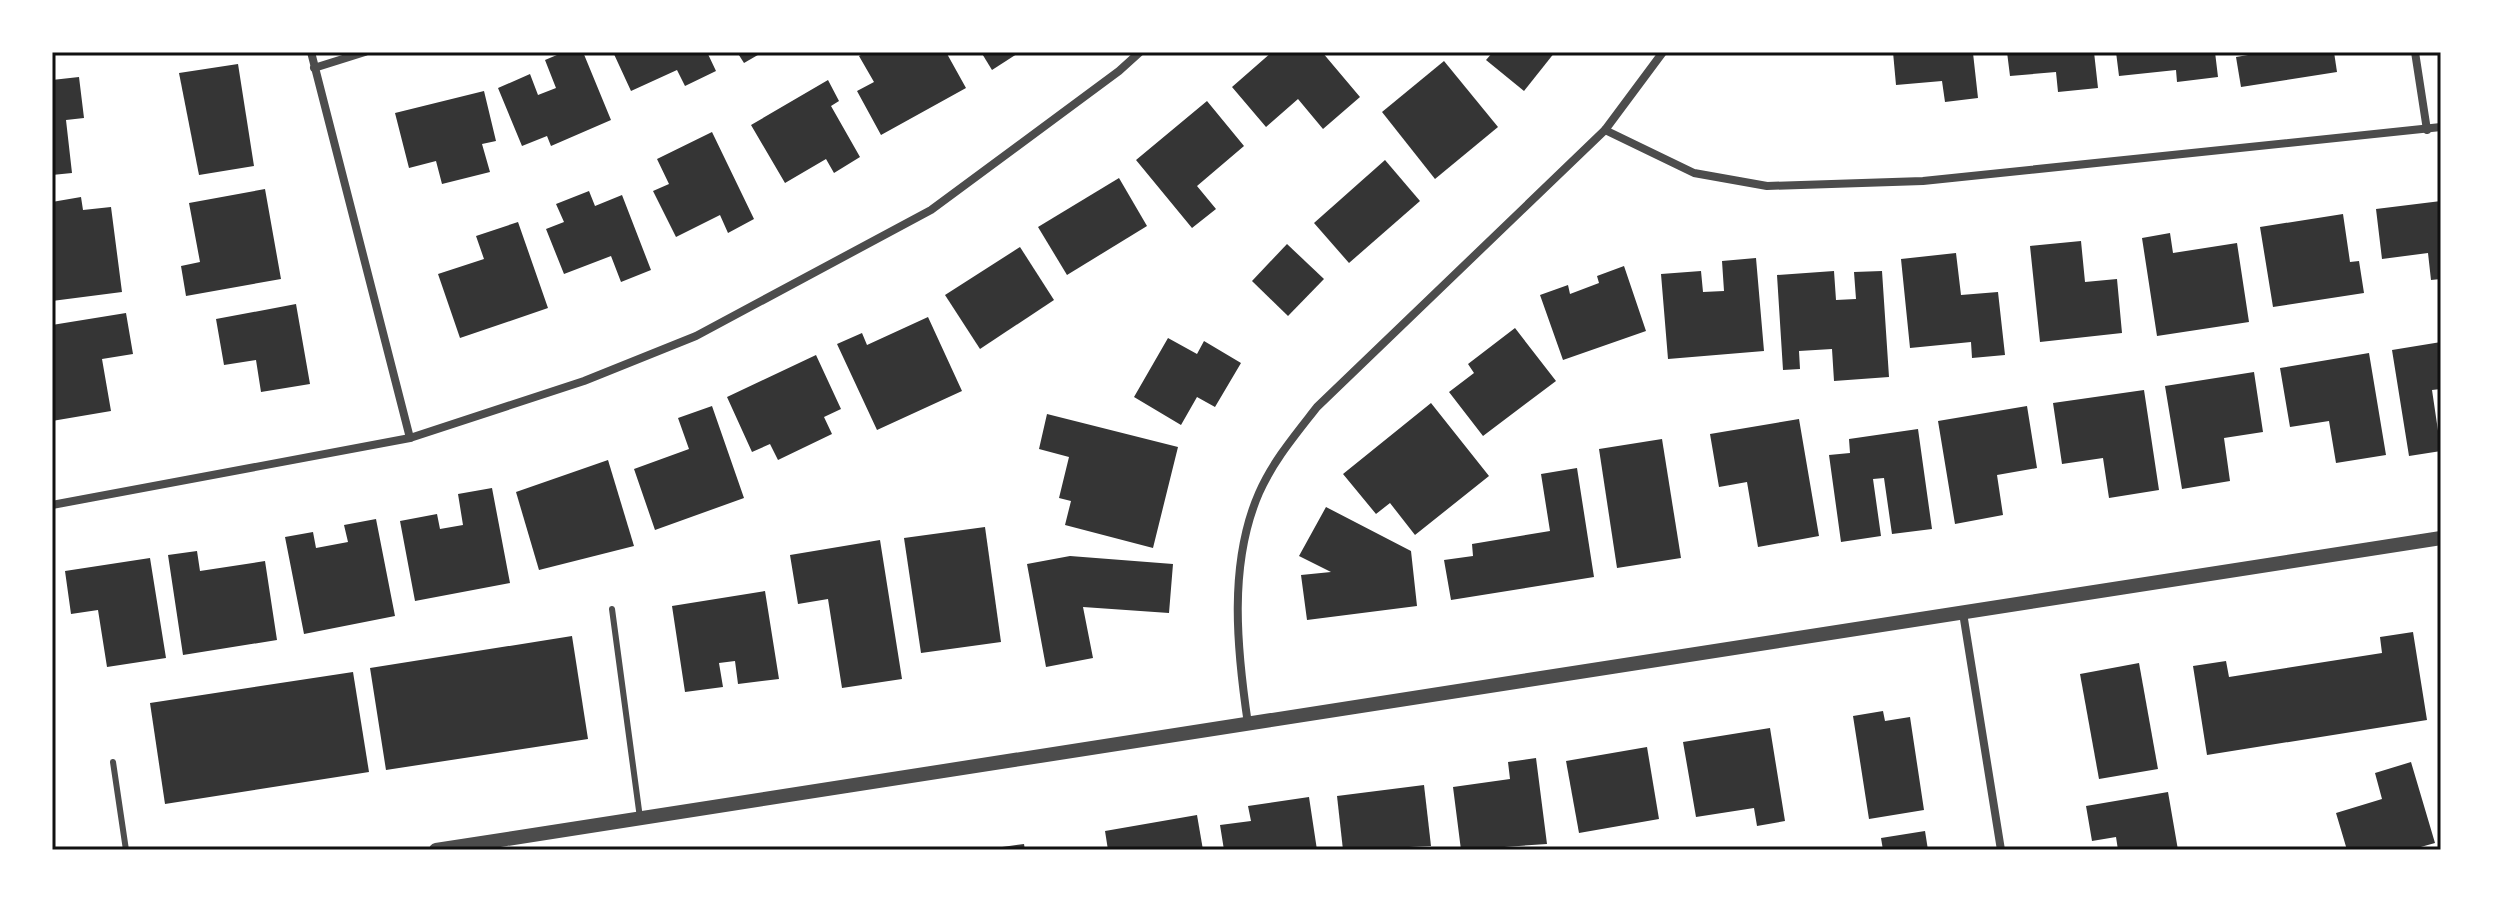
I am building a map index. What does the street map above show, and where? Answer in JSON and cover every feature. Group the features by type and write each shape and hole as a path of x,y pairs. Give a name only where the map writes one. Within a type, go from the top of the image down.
{"street":[{"path":"311,52 410,438"},
{"path":"314,68 365,52"},
{"path":"52,505 410,438 584,381 696,336 931,210 1119,71 1140,52"},
{"path":"1248,724 1240,672 1242,547 1259,493 1283,450 1317,407 1605,130 1663,52"},
{"path":"2415,52 2427,130"},
{"path":"1605,130 1694,173 1767,186 1923,181 2441,127"},
{"path":"436,850 2441,538"},
{"path":"1963,613 2001,850"}],"lane":[{"path":"612,609 640,818"},
{"path":"113,762 126,850"}],"building":[{"path":"564,52 583,52 611,120 551,146 547,136 522,146 498,88 530,74 538,95 556,88 545,60"},
{"path":"613,52 707,52 716,71 685,86 677,70 631,91"},
{"path":"737,52 763,52 744,63"},
{"path":"866,52 946,52 966,88 881,135 857,91 874,82 859,56"},
{"path":"981,52 1020,52 992,70"},
{"path":"1272,52 1322,52 1360,97 1323,129 1298,99 1266,127 1232,87"},
{"path":"1493,52 1555,52 1524,91 1486,60"},
{"path":"1893,52 1973,53 1978,98 1945,102 1942,81 1896,85"},
{"path":"2007,52 2094,52 2098,88 2058,92 2056,72 2010,76"},
{"path":"2116,52 2215,52 2218,77 2177,82 2176,70 2119,76"},
{"path":"2266,52 2334,52 2337,72 2241,87 2236,57"},
{"path":"1444,61 1498,127 1435,179 1382,112"},
{"path":"238,64 254,166 199,175 179,73"},
{"path":"79,77 84,118 66,120 72,173 52,175 52,80"},
{"path":"828,80 839,101 831,106 860,157 834,173 826,159 785,183 751,125"},
{"path":"484,91 496,141 482,144 490,172 442,184 436,161 409,168 395,113"},
{"path":"1207,101 1244,146 1197,186 1216,209 1192,228 1136,160"},
{"path":"712,132 754,219 728,233 720,215 676,237 653,191 669,184 657,159"},
{"path":"1385,160 1420,201 1349,263 1314,223"},
{"path":"1119,178 1147,226 1067,275 1038,227"},
{"path":"265,189 281,279 186,296 181,266 200,262 189,203"},
{"path":"589,191 595,206 622,195 651,270 621,282 611,256 564,274 546,229 564,222 556,204"},
{"path":"81,197 83,210 111,207 122,292 52,301 52,202"},
{"path":"2441,201 2441,279 2431,280 2428,253 2382,259 2376,209"},
{"path":"2343,214 2350,262 2359,261 2364,293 2273,307 2260,227"},
{"path":"518,222 548,308 460,338 438,274 484,259 476,236"},
{"path":"2170,233 2173,253 2237,243 2249,322 2157,336 2142,238"},
{"path":"2081,241 2085,282 2117,279 2122,333 2040,342 2030,246"},
{"path":"1287,244 1324,279 1288,316 1252,281"},
{"path":"1020,247 1054,300 980,349 945,295"},
{"path":"1956,253 1961,295 1998,292 2005,355 1972,358 1971,342 1910,348 1901,259"},
{"path":"1756,258 1764,351 1668,359 1661,274 1701,271 1703,292 1724,291 1722,261"},
{"path":"1624,266 1646,331 1563,360 1540,295 1568,285 1570,294 1599,283 1597,276"},
{"path":"1834,271 1836,300 1856,299 1854,272 1882,271 1889,377 1834,381 1832,349 1799,351 1800,369 1783,370 1777,275"},
{"path":"296,304 310,384 261,392 256,360 224,365 216,319"},
{"path":"126,313 133,354 102,359 111,411 52,421 52,325"},
{"path":"928,317 962,391 877,430 837,344 862,333 867,345"},
{"path":"1515,328 1556,381 1483,436 1449,392 1474,373 1468,364"},
{"path":"1168,338 1197,354 1204,341 1241,363 1215,407 1197,397 1181,425 1134,397"},
{"path":"2441,342 2441,389 2432,390 2441,451 2409,456 2392,350"},
{"path":"2369,353 2386,455 2336,463 2329,421 2290,427 2280,368"},
{"path":"816,355 841,409 824,417 832,434 778,460 770,444 752,452 727,397"},
{"path":"2254,372 2263,432 2224,438 2230,481 2182,489 2165,386"},
{"path":"2144,390 2159,490 2109,498 2103,458 2062,464 2053,403"},
{"path":"1431,403 1489,476 1415,535 1390,503 1376,514 1343,474"},
{"path":"712,406 744,498 655,530 634,469 689,449 678,418"},
{"path":"2027,406 2037,468 1997,475 2003,515 1955,524 1938,421"},
{"path":"1047,414 1178,447 1153,548 1065,525 1071,501 1059,498 1069,457 1039,449"},
{"path":"1799,419 1819,536 1758,547 1747,482 1719,487 1710,434"},
{"path":"1918,429 1932,529 1892,534 1884,478 1873,479 1881,536 1841,542 1829,455 1850,453 1849,439"},
{"path":"1662,439 1681,558 1617,568 1599,449"},
{"path":"608,460 634,546 539,570 516,492"},
{"path":"1577,468 1594,577 1451,600 1444,560 1473,556 1472,544 1550,531 1541,474"},
{"path":"492,488 510,583 415,601 400,521 437,514 440,529 463,525 458,494"},
{"path":"1326,507 1411,551 1417,606 1307,620 1301,575 1331,572 1299,556"},
{"path":"376,519 395,616 304,634 285,537 313,532 316,548 348,542 344,525"},
{"path":"985,527 1001,642 921,653 904,538"},
{"path":"880,540 902,679 842,688 828,599 798,604 790,555"},
{"path":"197,551 200,571 265,561 277,640 183,655 168,555"},
{"path":"1070,556 1173,564 1169,613 1083,607 1093,658 1046,667 1027,564"},
{"path":"150,558 166,658 107,667 98,610 71,614 65,571"},
{"path":"765,591 779,679 738,684 735,661 719,663 723,687 685,692 672,606"},
{"path":"2413,632 2427,720 2207,755 2193,666 2226,661 2229,677 2382,653 2380,637"},
{"path":"572,636 588,739 386,770 370,668"},
{"path":"2139,663 2158,769 2099,779 2080,674"},
{"path":"353,672 369,772 165,804 150,703"},
{"path":"1883,711 1885,721 1910,717 1924,810 1869,819 1853,716"},
{"path":"1770,728 1785,821 1757,826 1754,808 1696,817 1683,742"},
{"path":"1647,747 1659,819 1579,833 1566,761"},
{"path":"1536,758 1547,844 1461,850 1453,787 1510,779 1508,762"},
{"path":"2411,762 2435,843 2410,850 2347,850 2336,813 2382,799 2375,773"},
{"path":"1424,785 1431,846 1343,850 1337,796"},
{"path":"2168,792 2178,850 2118,850 2116,837 2092,841 2086,806"},
{"path":"1309,797 1317,850 1224,850 1220,825 1251,821 1248,806"},
{"path":"1197,815 1203,850 1108,850 1105,831"},
{"path":"1925,831 1928,850 1883,850 1881,838"},
{"path":"1024,844 1025,850 995,850 995,848"}]}
